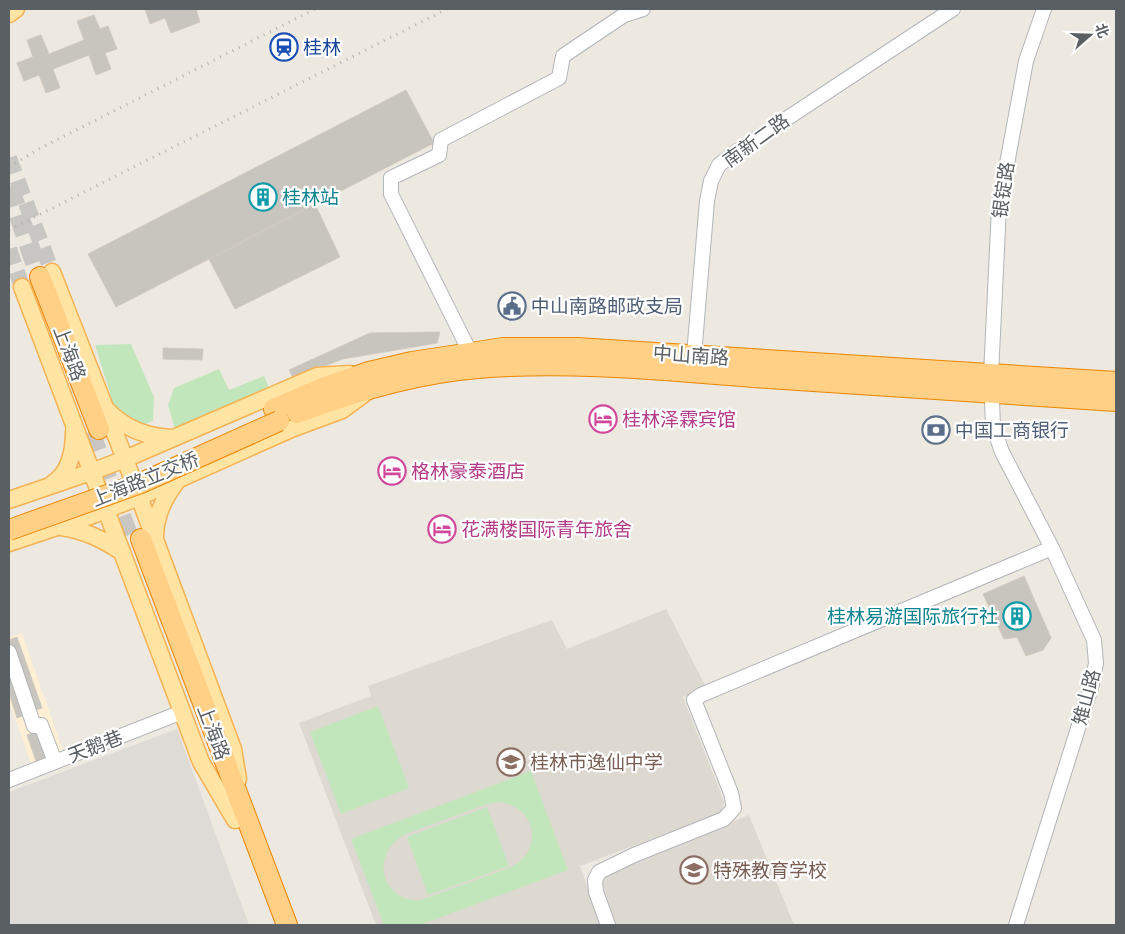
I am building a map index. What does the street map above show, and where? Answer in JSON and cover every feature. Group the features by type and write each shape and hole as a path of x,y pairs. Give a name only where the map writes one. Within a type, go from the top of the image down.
{"highway":[{"name":"上海路","path":"36,279 88,429"},
{"name":"中山南路","path":"371,380 412,362 503,348 539,347 694,356 991,384 1116,400"},
{"name":"中山南路","path":"276,415 323,388 371,380 416,377 475,368 539,365 576,365 991,384 1116,382"},
{"name":"上海路立交桥","path":"9,517 136,472 276,415"},
{"name":"上海路立交桥","path":"9,530 141,483 276,415"},
{"name":"上海路","path":"137,543 240,818 274,925"},
{"name":"上海路","path":"240,818 287,925"}],"main road":[{"path":"9,14 16,9"},
{"path":"36,279 105,408 125,459 139,498 137,543 182,712 201,762 240,818"},
{"path":"9,500 125,459 317,376 371,380"},
{"path":"9,543 139,498 291,429 342,410 371,380"},
{"path":"105,408 114,418 138,432 156,437 176,438"},
{"path":"88,429 91,472 106,511 137,543"},
{"path":"45,488 56,481 67,470 74,444 88,429"},
{"path":"137,543 156,521 166,496 177,480"},
{"path":"59,527 79,530 104,540 137,543"}],"street":[{"path":"470,352 391,194 391,178 439,155 441,140 559,78 563,56 624,16 643,9"},
{"name":"南新二路","path":"694,356 707,201 711,181 719,165 760,135 953,9"},
{"name":"银锭路","path":"991,384 999,207 1026,61 1044,9"},
{"name":"雉山路","path":"991,384 993,426 1002,452 1052,548 1094,640 1096,663 1092,684 1016,925"},
{"path":"608,925 596,892 595,880 599,872 724,819 734,808 731,793 694,700 701,695 1052,548"},
{"path":"9,652 34,726 41,725 55,762"},
{"name":"天鹅巷","path":"9,780 182,712"}],"shaded area":[{"name":"桂林市逸仙中学","path":"666,609 706,687 683,697 724,802 722,810 718,814 580,866 601,925 376,925 299,723 371,696 368,686 552,620 567,649"},
{"path":"22,633 64,754 32,766 9,701 9,638"},
{"path":"177,729 249,925 9,925 9,792"},
{"name":"特殊教育学校","path":"749,815 794,925 615,925 604,898 602,883 605,876"}],"green space":[{"path":"131,344 154,397 153,421 138,427 116,413 95,345"},
{"path":"219,369 229,390 264,376 271,392 176,433 168,405 174,388"},
{"path":"378,706 409,788 341,814 310,732"},
{"path":"531,771 568,870 420,925 384,925 351,839","holes":["498,802 511,805 521,811 528,820 532,830 532,841 528,851 520,861 509,868 421,900 408,899 397,894 389,886 385,876 384,864 387,853 394,843 406,834 487,804"]},
{"path":"487,807 509,866 428,895 407,837"}],"building":[{"path":"145,9 196,9 200,22 171,33 165,18 150,24"},
{"path":"94,15 100,29 108,26 117,49 105,53 111,69 96,75 89,55 53,69 60,88 46,93 39,75 24,81 17,63 33,57 27,40 41,35 49,54 84,40 77,21"},
{"name":"桂林站","path":"406,90 434,143 116,307 88,254"},
{"path":"315,204 340,257 235,309 209,259"},
{"path":"440,332 437,343 343,359 293,378 289,370 370,333"},
{"path":"163,348 203,349 202,360 163,359"},
{"name":"桂林易游国际旅行社","path":"1024,576 1051,638 1043,650 1026,656 1017,637 1004,639 983,594"},
{"path":"17,637 42,708 33,711 9,642 9,640"},
{"path":"9,658 28,714 17,718 9,693"},
{"path":"40,730 50,756 36,761 27,735"}],"tunnel":[{"path":"9,158 52,272"},
{"path":"9,187 40,277"},
{"path":"9,249 22,287"},
{"path":"90,432 131,543"}],"railway":[{"path":"9,167 37,150 315,9"},
{"path":"9,230 447,9"}],"place":[{"name":"桂林","path":"284,47"},
{"name":"桂林站","path":"263,197"},
{"name":"中山南路邮政支局","path":"512,306"},
{"name":"桂林泽霖宾馆","path":"603,419"},
{"name":"中国工商银行","path":"936,430"},
{"name":"格林豪泰酒店","path":"392,471"},
{"name":"花满楼国际青年旅舍","path":"442,529"},
{"name":"桂林易游国际旅行社","path":"1017,616"},
{"name":"桂林市逸仙中学","path":"511,762"},
{"name":"特殊教育学校","path":"694,870"}]}
